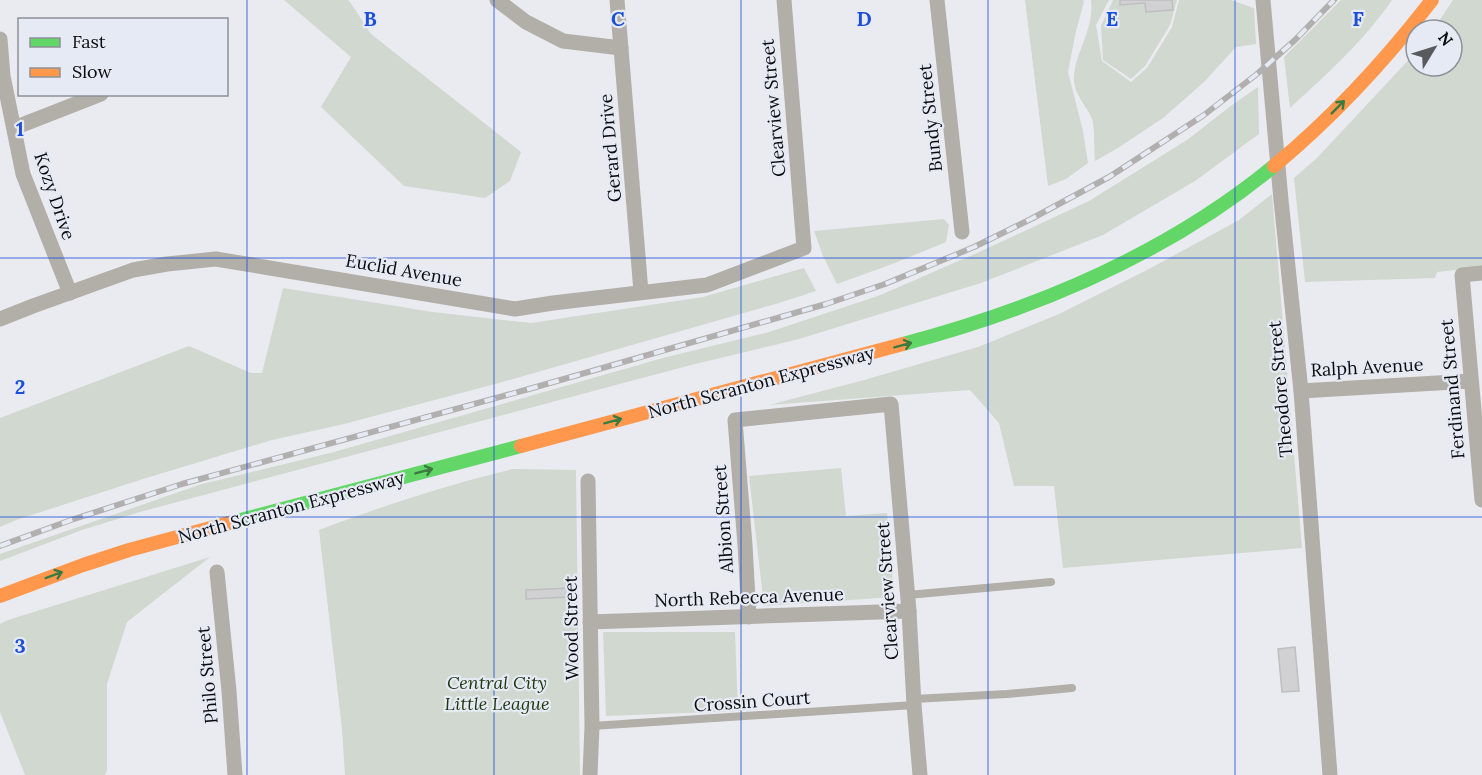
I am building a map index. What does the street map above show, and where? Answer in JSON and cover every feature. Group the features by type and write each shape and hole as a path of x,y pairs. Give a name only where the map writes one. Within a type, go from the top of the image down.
{"highway":[{"name":"North Scranton Expressway","path":"0,596 83,565 158,542 904,345 988,319 1057,294 1133,258 1216,208 1266,172 1296,148 1343,103 1370,75 1432,0"},
{"path":"1263,151 1286,132"}],"street":[{"path":"497,0 525,22 563,41 621,48"},
{"name":"Gerard Drive","path":"617,0 641,292"},
{"name":"Clearview Street","path":"784,0 804,248"},
{"name":"Bundy Street","path":"938,0 962,232"},
{"name":"Theodore Street","path":"1263,0 1301,391 1330,775"},
{"name":"Kozy Drive","path":"0,39 3,76 23,174 70,292"},
{"path":"14,128 96,96"},
{"name":"Euclid Avenue","path":"0,319 133,270 216,259 515,309 707,285 804,248"},
{"name":"Ferdinand Street","path":"1482,273 1462,275 1482,500"},
{"name":"Ralph Avenue","path":"1301,391 1471,381"},
{"name":"Clearview Street","path":"735,420 891,404 908,595 920,775"},
{"name":"Albion Street","path":"735,420 749,617"},
{"name":"Wood Street","path":"588,481 592,726 590,775"},
{"name":"Philo Street","path":"217,572 235,775"},
{"name":"North Rebecca Avenue","path":"590,622 909,611"}],"lane":[{"path":"908,595 1051,582"},
{"name":"Crossin Court","path":"592,726 1072,688"}],"green space":[{"path":"284,0 348,0 371,34 521,152 510,181 485,198 404,186 321,107 351,57"},
{"path":"1025,0 1083,0 1084,2 1068,72 1083,131 1088,163 1066,179 1048,186"},
{"path":"1091,0 1109,0 1096,25 1102,61 1131,82 1147,68 1172,27 1179,0 1231,0 1254,8 1256,44 1236,47 1204,82 1163,118 1095,161 1092,119 1074,81 1077,61 1090,22"},
{"path":"1113,0 1177,0 1170,25 1145,66 1131,79 1103,60 1101,26"},
{"path":"1341,0 1392,0 1357,43 1290,108 1284,57"},
{"path":"1453,0 1482,0 1482,267 1437,272 1435,278 1305,282 1294,178 1317,158 1404,65 1404,78 1464,78 1464,18 1441,18"},
{"path":"1258,87 1259,134 1195,181 1103,235 981,283 799,339 691,365 140,512 82,530 0,561 0,554 202,484 334,452 663,358 769,332 878,296 1089,201 1187,140"},
{"path":"1272,194 1302,548 1063,568 1054,486 1014,486 999,423 970,390 769,405 978,347 1059,314 1239,220"},
{"path":"944,219 949,225 946,242 837,284 814,231"},
{"path":"804,268 816,291 499,383 340,425 272,440 143,479 0,527 0,418 189,346 251,373 262,373 283,288 433,312 531,323 703,297"},
{"path":"841,468 846,516 887,513 894,597 764,606 749,476"},
{"name":"Central City Little League","path":"513,469 576,470 580,775 345,775 342,729 319,530 415,496"},
{"path":"210,557 127,622 107,684 107,770 105,775 25,775 0,712 0,624"},
{"path":"603,632 735,632 738,711 606,716"}],"building":[{"path":"1120,0 1172,0 1173,10 1146,12 1145,3 1120,5"},
{"path":"570,588 570,597 526,599 526,590"},
{"path":"1295,647 1299,691 1282,692 1278,649"}],"railway":[{"path":"0,546 182,484 529,389 826,304 885,284 974,247 1109,177 1204,115 1257,74 1295,40 1334,0"}],"traffic: fast":[{"path":"903,344 1002,314 1098,275 1190,226 1274,166"},
{"path":"229,523 521,446"}],"traffic: slow":[{"path":"1274,166 1358,88 1432,0"},
{"path":"521,446 903,344"},
{"path":"0,596 129,550 229,523"}]}
